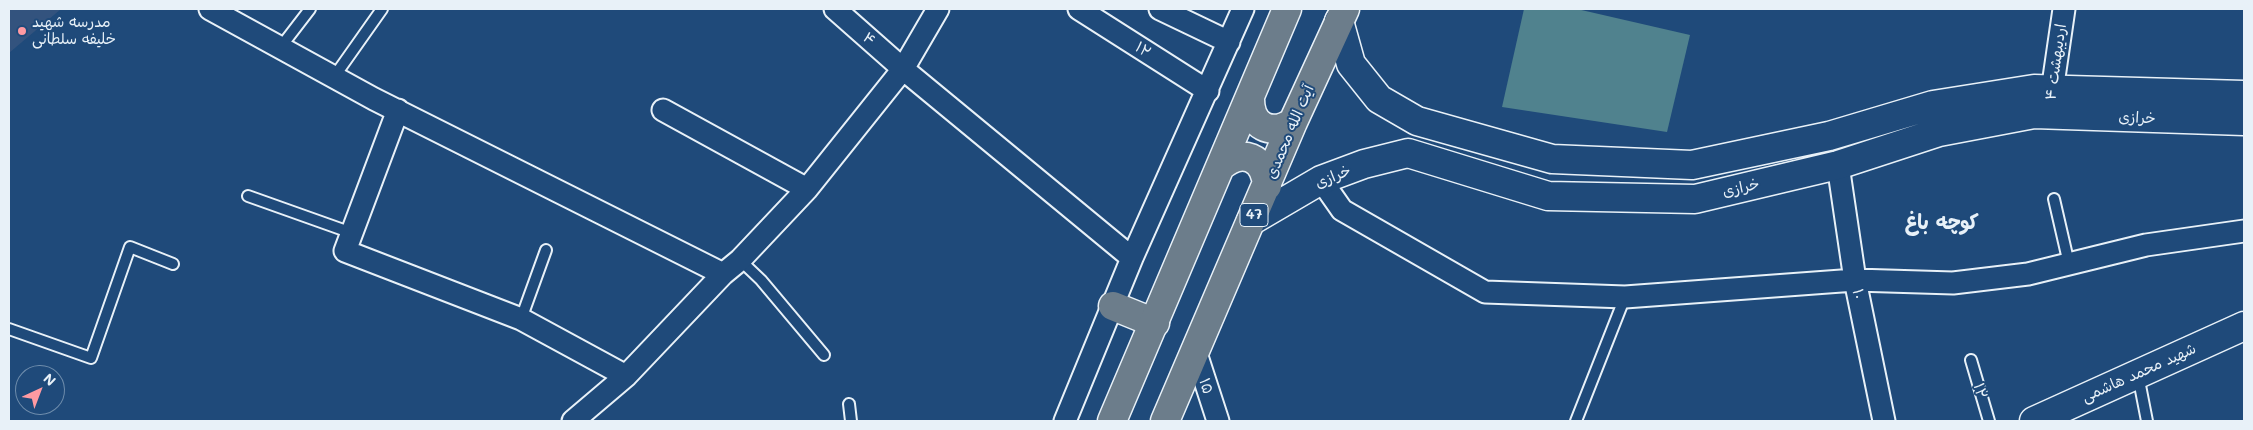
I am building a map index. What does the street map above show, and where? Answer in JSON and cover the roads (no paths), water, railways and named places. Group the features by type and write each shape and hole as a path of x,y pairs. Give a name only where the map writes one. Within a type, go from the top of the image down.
{"main road":[{"path":"1112,421 1287,9"},
{"name":"آیت الله محمدی","path":"1165,421 1293,122 1342,15"},
{"path":"1250,99 1250,110 1263,127 1284,128 1293,122"},
{"path":"1220,167 1229,159 1240,156 1251,158 1261,164 1266,174 1267,186"},
{"path":"1114,306 1155,323"}],"street":[{"path":"210,9 334,77 723,274"},
{"name":"۴","path":"835,9 903,69 1132,258"},
{"path":"573,421 626,376 807,189 903,69 938,9"},
{"name":"۱۲","path":"1079,9 1208,91"},
{"path":"1160,9 1229,42"},
{"path":"1065,421 1114,306 1132,258 1243,9"},
{"name":"اردیبهشت ۴","path":"2051,102 2064,9"},
{"name":"خرازی","path":"1342,15 1351,64 1379,99 1417,121 1552,159 1692,165 1829,136 1933,105 2034,89 2051,102 2244,121"},
{"name":"خرازی","path":"1251,220 1321,180 1364,164 1408,154 1548,196 1695,200 1838,166 1939,132 2034,114 2051,102 2244,95"},
{"path":"398,110 345,251 521,319 626,376"},
{"path":"664,110 807,189"},
{"name":"۱۰","path":"1838,166 1855,280 1884,421"},
{"path":"1321,180 1342,210 1485,292 1625,297 1855,280 1953,283 2028,274 2146,245 2244,232"},
{"name":"شهید محمد هاشمی","path":"2034,421 2244,326"},
{"name":"۱۵","path":"1195,350 1218,421"}],"lane":[{"path":"280,48 310,9"},
{"path":"334,77 382,9"},
{"path":"248,196 352,233"},
{"path":"2054,199 2069,264"},
{"path":"9,329 91,358 130,246 173,264"},
{"path":"521,319 546,250"},
{"path":"740,260 761,280 824,355"},
{"path":"1576,421 1625,297"},
{"name":"۱۲","path":"1971,360 1989,421"},
{"path":"2137,374 2148,421"},
{"path":"849,404 851,421"}],"place":[{"name":"مدرسه شهید خلیفه سلطانی","path":"22,31"}],"district":[{"name":"کوچه باغ","path":"1942,223"}]}
